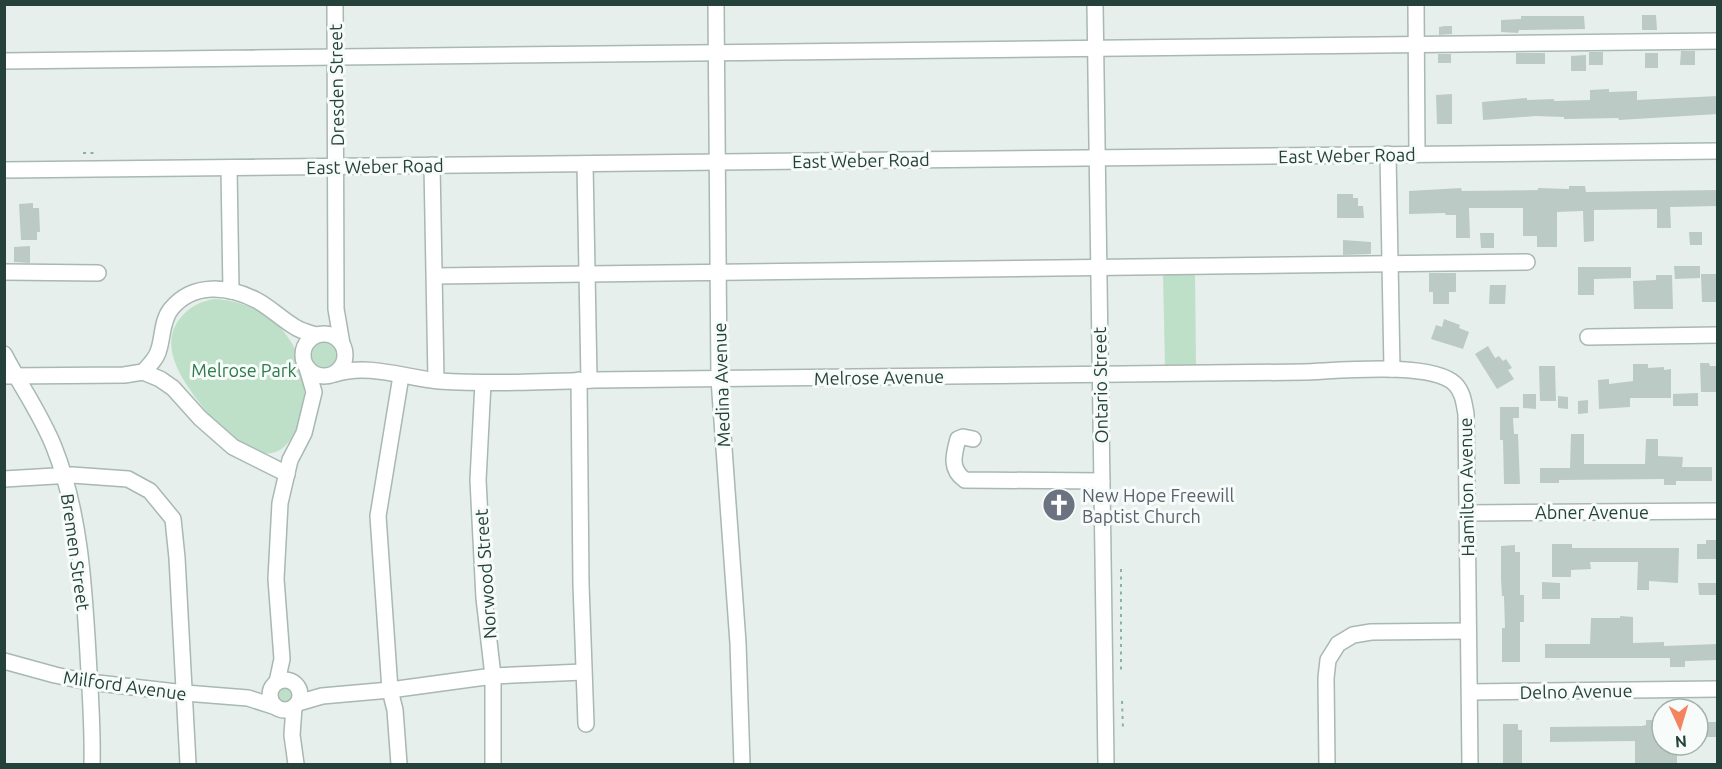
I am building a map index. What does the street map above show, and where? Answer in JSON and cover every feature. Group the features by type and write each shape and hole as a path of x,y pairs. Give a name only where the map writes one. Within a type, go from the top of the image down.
{"street":[{"name":"Dresden Street","path":"336,4 336,309 344,349"},
{"name":"Medina Avenue","path":"716,4 719,379 738,643 742,765"},
{"name":"Ontario Street","path":"1095,4 1106,765"},
{"path":"1416,4 1417,154"},
{"path":"4,61 1718,41"},
{"name":"East Weber Road","path":"4,170 1718,151"},
{"path":"1388,154 1392,369"},
{"path":"585,164 587,274 584,380 583,672 586,724"},
{"path":"432,165 436,380"},
{"path":"229,168 231,291"},
{"path":"435,276 1527,262"},
{"path":"4,272 98,273"},
{"path":"143,372 155,359 170,310 184,297 200,290 214,288 257,300 296,328 334,336 344,349 343,365 314,392"},
{"name":"Dresden Street","path":"320,334 336,309"},
{"path":"296,328 314,392 304,433 290,460 280,503 276,579 282,659 296,765"},
{"path":"320,334 306,343 305,362 316,375 331,375"},
{"path":"1588,337 1718,335"},
{"name":"Melrose Avenue","path":"344,349 351,360 367,370"},
{"name":"Bremen Street","path":"4,354 10,376 39,413 64,476 79,545 85,600 92,765"},
{"name":"Melrose Avenue","path":"331,375 343,371 367,370 436,380 483,383 1392,369"},
{"name":"Hamilton Avenue","path":"1392,369 1442,375 1455,384 1464,398 1470,765"},
{"path":"10,376 124,375 143,372 160,379 173,388 200,418 233,447 287,474"},
{"path":"399,765 390,690 378,516 401,376"},
{"name":"Norwood Street","path":"483,383 478,480 484,598 494,676 493,765"},
{"path":"973,439 963,437 958,439 954,454 954,467 958,475 965,480 1102,481"},
{"path":"4,479 64,476 128,479 150,490 173,519 188,765"},
{"name":"Abner Avenue","path":"1467,513 1718,512"},
{"path":"1328,765 1326,678 1328,660 1338,644 1353,635 1371,632 1468,631"},
{"name":"Milford Avenue","path":"4,661 89,682 248,698 322,696 390,690 494,676 583,672"},
{"name":"Delno Avenue","path":"1470,692 1718,689"}],"path":[{"path":"83,153 97,153"},
{"path":"1121,569 1121,672"},
{"path":"1122,701 1123,729"}],"green space":[{"path":"1195,274 1196,365 1165,366 1163,275"},
{"name":"Melrose Park","path":"213,299 235,302 255,309 272,320 297,352 303,371 304,393 301,415 291,439 278,451 262,453 235,440 205,409 179,372 172,349 175,327 189,310"},
{"path":"324,343 329,344 335,350 335,360 329,366 324,367 319,366 313,360 312,355 313,350 319,344"},
{"path":"282,688 288,688 292,695 288,702 282,702 278,698 278,692"}],"building":[{"path":"1642,15 1656,15 1657,30 1642,30"},
{"path":"1521,16 1584,16 1585,29 1501,32 1501,20 1521,19"},
{"path":"1452,26 1452,34 1439,35 1439,27"},
{"path":"1681,51 1695,51 1695,65 1680,65"},
{"path":"1589,52 1603,52 1603,65 1589,65"},
{"path":"1516,53 1545,53 1545,64 1516,64"},
{"path":"1645,53 1658,53 1658,68 1645,68"},
{"path":"1438,54 1451,54 1451,63 1438,63"},
{"path":"1586,55 1586,71 1571,71 1571,56"},
{"path":"1609,89 1609,92 1637,91 1637,100 1718,96 1718,114 1619,120 1618,118 1564,119 1564,117 1536,116 1483,120 1482,102 1527,98 1527,100 1554,99 1554,101 1590,100 1590,90"},
{"path":"1452,94 1452,124 1437,124 1436,95"},
{"path":"1569,186 1585,186 1586,192 1718,190 1718,206 1670,207 1671,228 1657,228 1657,209 1594,210 1594,241 1584,242 1583,211 1557,212 1557,247 1537,247 1537,236 1523,236 1523,208 1469,208 1470,238 1456,238 1456,215 1409,214 1409,191 1461,188 1462,191 1538,190 1538,188 1569,189"},
{"path":"1337,194 1353,194 1353,198 1358,198 1358,206 1363,206 1364,218 1337,218"},
{"path":"33,203 33,208 39,208 40,232 37,232 37,240 21,240 19,204"},
{"path":"1689,232 1702,232 1702,245 1690,245"},
{"path":"1480,233 1494,233 1494,248 1481,248"},
{"path":"1343,240 1371,242 1371,254 1343,255"},
{"path":"30,246 30,263 14,262 14,247"},
{"path":"1674,266 1700,266 1700,278 1675,279"},
{"path":"1578,267 1631,267 1631,278 1594,279 1594,295 1578,295"},
{"path":"1429,273 1456,273 1456,292 1449,292 1449,304 1433,304 1433,292 1429,292"},
{"path":"1701,274 1717,274 1717,302 1702,302"},
{"path":"1656,275 1672,275 1673,309 1634,309 1633,281 1656,280"},
{"path":"1490,285 1506,285 1505,304 1489,304"},
{"path":"1444,319 1460,325 1459,328 1469,332 1463,349 1431,339 1436,325 1442,327"},
{"path":"1488,346 1495,358 1499,356 1503,361 1506,359 1512,368 1508,370 1514,379 1497,389 1475,354"},
{"path":"1700,363 1716,366 1716,392 1701,392"},
{"path":"1633,364 1648,364 1648,368 1671,369 1671,398 1630,398 1630,407 1599,409 1598,380 1609,379 1609,384 1633,381"},
{"path":"1539,366 1555,366 1556,401 1540,401"},
{"path":"1698,393 1698,406 1673,406 1673,394"},
{"path":"1523,394 1536,394 1536,409 1523,408"},
{"path":"1558,396 1568,397 1568,409 1558,408"},
{"path":"1588,400 1588,413 1578,414 1578,401"},
{"path":"1500,407 1519,407 1519,418 1513,418 1514,434 1518,434 1520,484 1504,484"},
{"path":"1571,434 1584,434 1584,464 1645,464 1646,439 1658,439 1658,456 1683,457 1682,467 1712,467 1712,481 1676,481 1676,485 1664,485 1664,479 1559,480 1559,483 1540,483 1540,468 1570,468"},
{"path":"1706,540 1718,540 1718,559 1697,559 1697,544 1706,544"},
{"path":"1552,544 1572,544 1572,548 1679,548 1678,583 1649,581 1649,590 1637,590 1638,562 1590,562 1591,569 1571,570 1571,577 1552,577"},
{"path":"1515,545 1515,552 1520,552 1520,595 1524,595 1524,622 1520,622 1520,662 1502,662 1502,628 1505,628 1501,546"},
{"path":"1542,582 1560,583 1560,599 1542,599"},
{"path":"1698,583 1718,583 1718,595 1699,595"},
{"path":"1620,616 1633,617 1633,643 1664,642 1664,646 1718,644 1718,660 1685,661 1685,667 1670,667 1670,658 1545,658 1545,644 1590,644 1591,618 1620,618"},
{"path":"1646,720 1650,720 1650,757 1677,757 1677,765 1635,765 1635,741 1550,742 1550,727 1646,725"},
{"path":"1710,722 1718,722 1718,737 1710,737"},
{"path":"1503,724 1518,724 1518,730 1522,730 1522,765 1503,765"}],"place":[{"name":"New Hope Freewill Baptist Church","path":"1059,505"}]}
